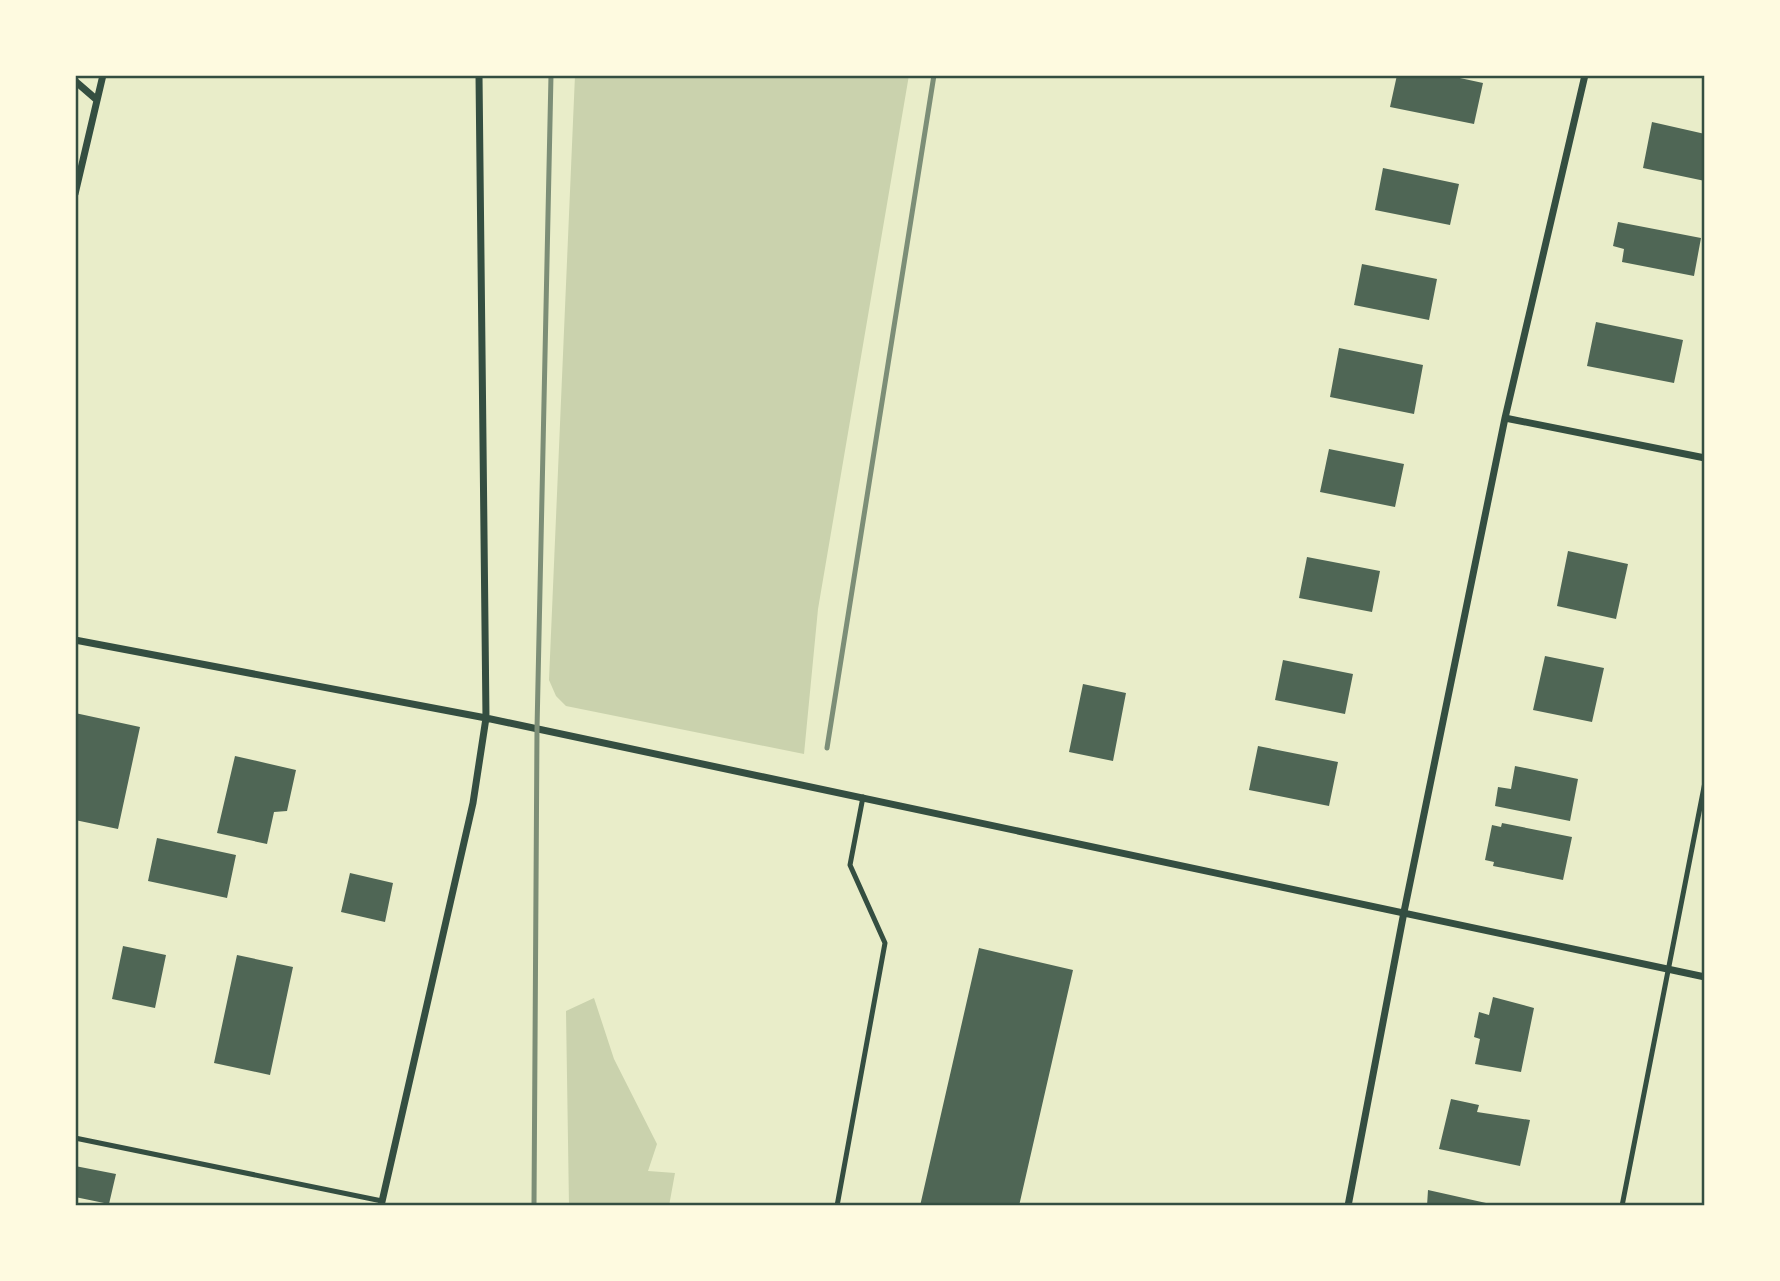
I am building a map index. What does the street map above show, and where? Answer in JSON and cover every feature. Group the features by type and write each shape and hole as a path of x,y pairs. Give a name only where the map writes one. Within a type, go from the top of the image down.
{"street":[{"path":"75,194 103,75"},
{"path":"381,1203 473,803 485,718 479,75"},
{"path":"1348,1206 1404,912 1504,418 1585,75"},
{"path":"75,81 97,100"},
{"path":"1504,418 1705,458"},
{"path":"75,640 485,718 1705,977"}],"lane":[{"path":"1622,1206 1705,782"},
{"path":"836,1206 885,943 849,865 863,797"},
{"path":"75,1138 381,1203"}],"green space":[{"path":"575,75 909,75 818,609 804,754 566,706 556,696 549,680"},
{"path":"594,998 614,1059 657,1144 648,1171 675,1173 669,1206 569,1206 566,1011"}],"building":[{"path":"1397,75 1446,75 1483,83 1474,124 1390,107"},
{"path":"1652,122 1705,134 1705,181 1643,168"},
{"path":"1383,168 1459,184 1450,225 1375,210"},
{"path":"1618,222 1701,238 1694,276 1622,262 1624,249 1613,246"},
{"path":"1362,264 1437,279 1429,320 1354,305"},
{"path":"1596,322 1683,340 1674,383 1587,366"},
{"path":"1339,348 1423,365 1414,414 1330,397"},
{"path":"1329,449 1404,464 1395,507 1320,492"},
{"path":"1568,551 1628,564 1616,619 1557,606"},
{"path":"1307,557 1380,571 1372,612 1299,598"},
{"path":"1545,656 1604,668 1592,722 1533,710"},
{"path":"1283,660 1353,674 1345,714 1275,700"},
{"path":"1083,684 1126,693 1113,761 1069,752"},
{"path":"75,713 140,727 118,829 75,820"},
{"path":"1258,746 1338,762 1329,806 1249,790"},
{"path":"235,756 296,770 287,811 274,812 267,844 217,833"},
{"path":"1515,766 1578,779 1570,821 1495,806 1498,787 1511,789"},
{"path":"1502,823 1572,837 1563,880 1493,866 1494,862 1485,860 1492,825 1501,827"},
{"path":"157,838 236,855 227,898 148,881"},
{"path":"350,873 393,883 385,922 341,912"},
{"path":"123,946 166,955 155,1008 112,999"},
{"path":"979,948 1073,970 1019,1206 920,1206"},
{"path":"237,955 293,967 270,1075 214,1063"},
{"path":"1493,997 1534,1008 1521,1072 1475,1064 1480,1039 1474,1037 1479,1012 1489,1015"},
{"path":"1451,1099 1479,1105 1477,1112 1530,1120 1520,1166 1439,1149"},
{"path":"75,1166 116,1174 109,1204 75,1197"},
{"path":"1428,1190 1495,1205 1495,1206 1427,1206"}],"railway":[{"path":"534,1206 537,729 551,75"},
{"path":"827,748 934,75"}]}
